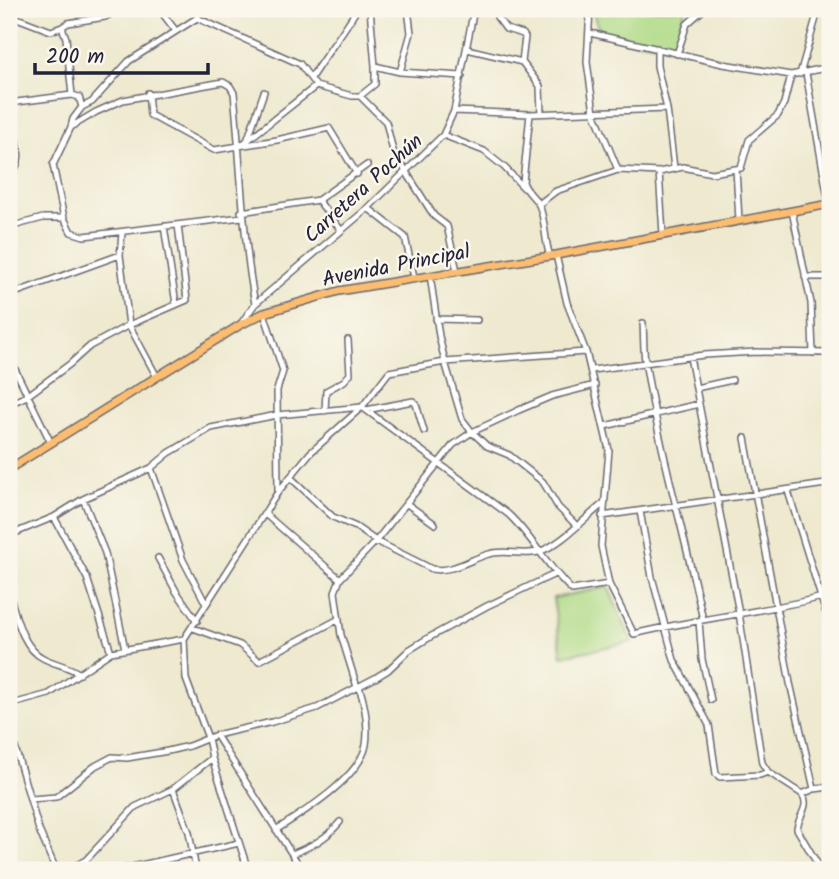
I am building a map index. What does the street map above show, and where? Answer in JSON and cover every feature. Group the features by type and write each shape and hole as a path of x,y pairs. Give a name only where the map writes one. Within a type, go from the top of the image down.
{"main road":[{"name":"Avenida Principal","path":"9,469 240,325 264,313 339,291 553,256 830,204"}],"street":[{"path":"99,9 105,17"},
{"path":"10,12 51,31 68,23 105,17 119,9"},
{"path":"159,9 176,31"},
{"path":"201,9 197,18 129,61 73,119 53,165 64,218 71,232 84,236 122,233 318,200 368,165"},
{"path":"311,78 357,9"},
{"path":"197,18 300,64 316,86 360,96 374,84 370,9"},
{"path":"400,72 411,33 408,9"},
{"name":"Carretera Pochún","path":"240,325 254,304 368,208 408,172 443,135 454,111 474,9"},
{"path":"498,9 497,17 506,29 525,37 522,62"},
{"path":"590,9 586,62 594,111 618,170"},
{"path":"677,54 687,24 704,9"},
{"path":"785,9 830,9"},
{"path":"818,11 803,73 830,204"},
{"path":"62,27 66,38 72,95"},
{"path":"590,33 723,64 791,75 830,67"},
{"path":"657,48 657,66 667,109 674,168"},
{"path":"467,49 522,62 540,86 541,113"},
{"path":"375,66 400,72 462,76"},
{"path":"538,204 556,191 618,170 659,172 683,167 712,173 741,168 749,139 778,115 791,75"},
{"path":"71,127 122,100 148,93 223,82 230,86 234,93 241,214 254,304"},
{"path":"239,147 316,86"},
{"path":"247,141 264,92"},
{"path":"148,93 150,115 214,150 329,128 357,174"},
{"path":"9,103 72,95 79,97 82,107"},
{"path":"360,96 386,122 393,151 434,216 447,226 457,271"},
{"path":"454,111 530,114 667,109"},
{"path":"526,190 523,182 530,114"},
{"path":"9,132 13,134 19,157 17,166 9,175"},
{"path":"443,135 484,151 504,167 538,204 544,227 544,241 553,256 592,370 605,426 610,458 601,546 609,584 634,634 778,608 830,595"},
{"path":"736,169 739,220"},
{"path":"659,172 663,234"},
{"path":"318,200 340,229"},
{"path":"368,208 405,237 414,277"},
{"path":"792,211 811,303 813,353"},
{"path":"9,227 43,218 64,218"},
{"path":"9,404 27,396 90,346 129,325 187,300 178,225"},
{"path":"164,226 176,304"},
{"path":"122,233 120,255 129,325 157,377"},
{"path":"9,275 11,294 120,255"},
{"path":"430,275 445,362 462,419 471,432 487,446 509,455 543,482 558,507 576,525"},
{"path":"805,276 830,277"},
{"path":"264,313 283,371 278,388 278,492"},
{"path":"436,319 477,320"},
{"path":"643,323 645,364 675,506 692,565 701,621 702,659 711,700"},
{"path":"325,411 326,391 344,381 351,370 348,340"},
{"path":"248,870 208,738 186,679 184,639 278,492 324,439 364,409 389,372 445,362 586,352"},
{"path":"592,370 690,357 756,352 830,353"},
{"path":"9,357 51,443"},
{"path":"690,357 719,499 762,763 768,772 806,799 806,808 797,829 821,870"},
{"path":"696,388 732,380"},
{"path":"276,830 312,806 344,779 358,763 366,747 366,708 343,645 335,592 340,579 407,504 437,463 471,432 552,396 595,385"},
{"path":"9,536 54,517 83,499 151,468 169,453 211,428 277,415 364,409 413,401 424,431"},
{"path":"605,426 699,404"},
{"path":"364,409 508,514 555,574 574,591 609,584"},
{"path":"745,438 790,683 814,789"},
{"path":"151,468 183,560 206,604"},
{"path":"290,477 333,517 438,570 453,568 492,552 539,552 561,540 604,502"},
{"path":"602,516 828,484 830,493"},
{"path":"788,491 830,626"},
{"path":"83,499 105,553 125,649"},
{"path":"407,504 435,524"},
{"path":"640,511 652,577 674,660 709,725 716,774 720,777 760,775 768,772"},
{"path":"265,514 340,579"},
{"path":"54,517 88,578 111,652"},
{"path":"158,558 197,621"},
{"path":"31,799 56,797 95,766 111,757 127,758 168,751 317,708 388,670 409,650 430,637 555,574"},
{"path":"9,594 29,647 44,659 66,665 80,674"},
{"path":"192,628 240,645 259,661 339,619"},
{"path":"9,705 49,694 111,652 184,639"},
{"path":"9,727 39,830 56,870"},
{"path":"216,735 302,870"},
{"path":"68,870 86,860 135,807 173,789 212,758"},
{"path":"802,794 830,787"},
{"path":"173,789 189,832 196,870"},
{"path":"292,853 318,844 330,835 340,822"},
{"path":"119,870 239,842"}],"green space":[{"path":"594,9 685,9 676,47 625,39 606,33 597,25"},
{"path":"608,587 632,642 562,656 553,598"}]}
